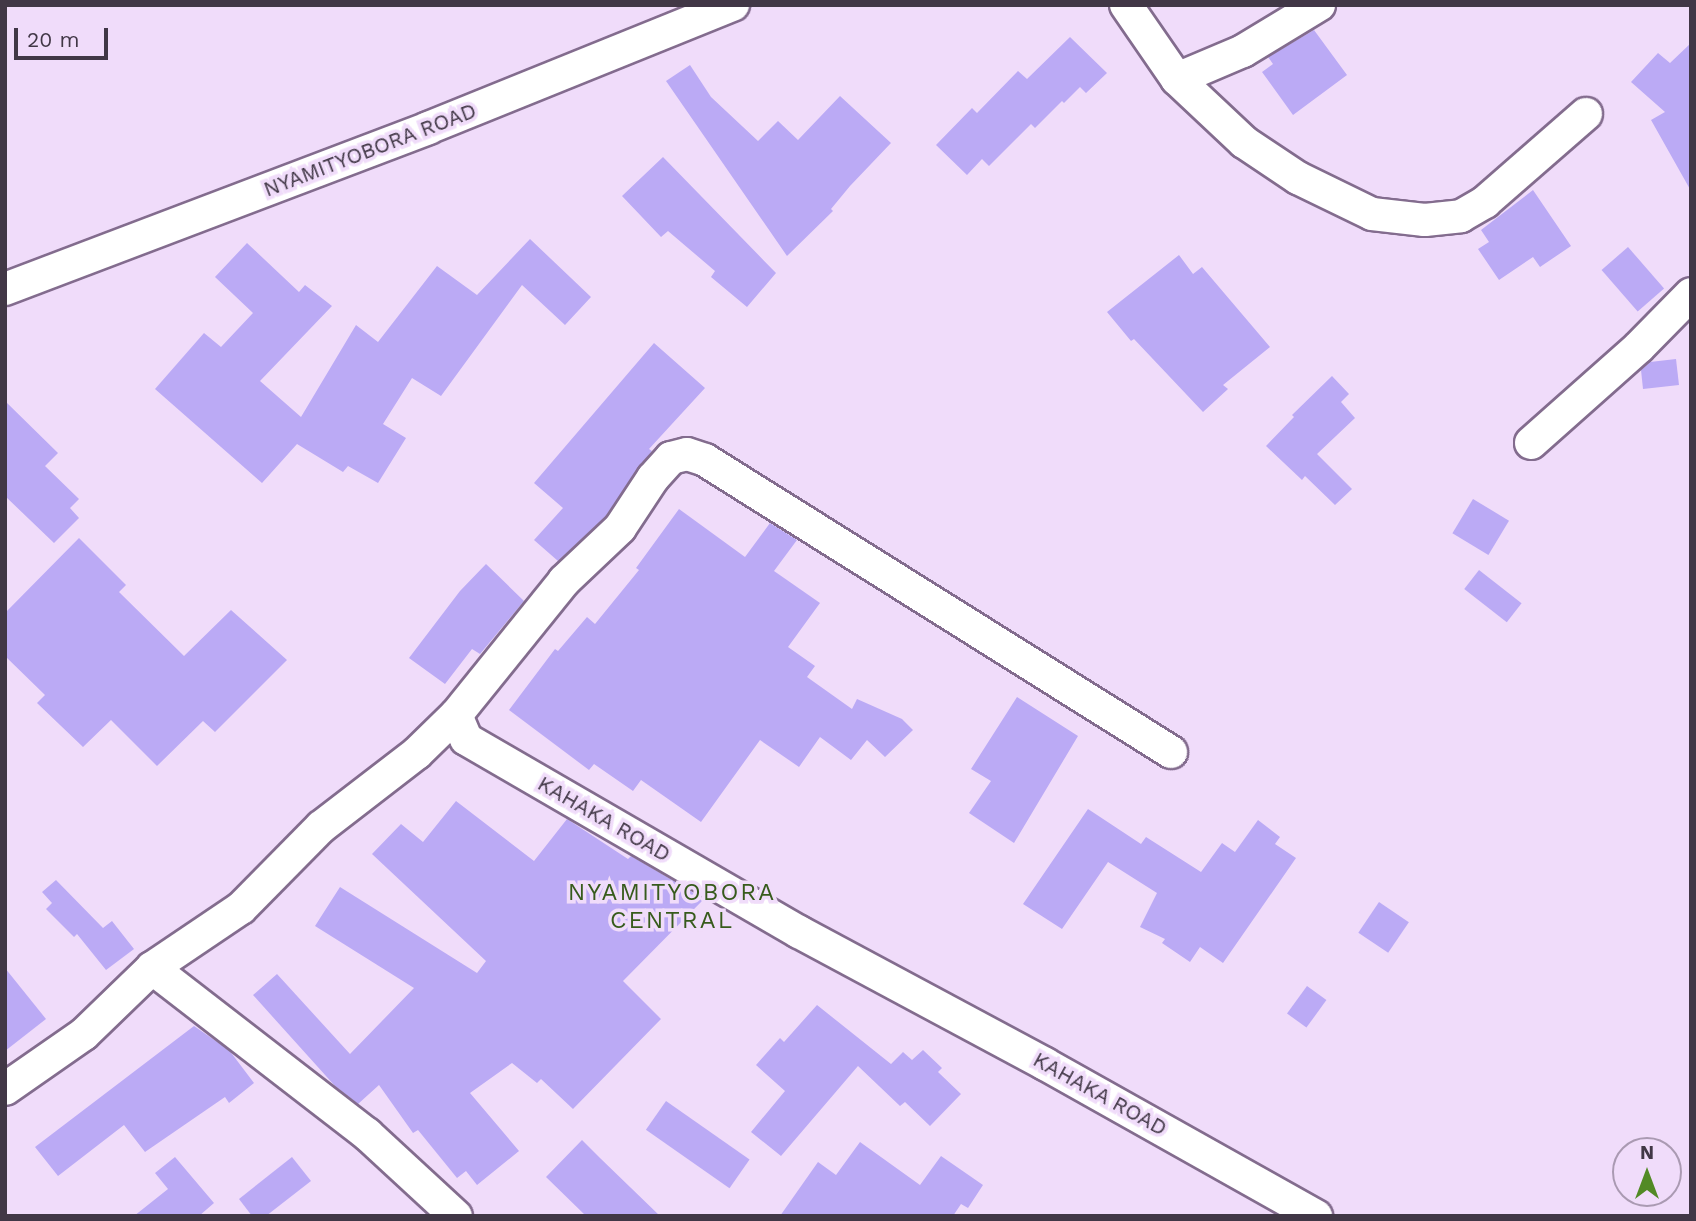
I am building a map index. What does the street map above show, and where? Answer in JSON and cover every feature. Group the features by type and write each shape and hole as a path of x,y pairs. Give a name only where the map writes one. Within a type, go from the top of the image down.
{"street":[{"name":"NYAMITYOBORA ROAD","path":"5,289 429,128 733,5"},
{"path":"1126,5 1177,79 1244,142 1298,178 1372,214 1424,220 1461,216 1485,202 1586,114"},
{"path":"1177,79 1243,51 1319,5"},
{"path":"1531,443 1639,347 1691,293"},
{"path":"5,1089 84,1034 152,968 241,908 321,827 417,753 456,715 564,581 620,528 653,478 671,458 687,454 705,460 1171,752"},
{"name":"KAHAKA ROAD","path":"456,715 466,739 799,932 1045,1064 1316,1216"},
{"path":"152,968 367,1134 456,1216"}],"building":[{"path":"1314,30 1347,75 1293,115 1262,72 1273,64 1268,57"},
{"path":"1070,37 1107,73 1086,93 1080,87 1035,128 1031,124 989,166 982,159 967,175 936,145 972,108 977,113 1018,71 1027,79"},
{"path":"1691,43 1691,191 1651,120 1665,112 1631,82 1658,53 1670,63"},
{"path":"690,65 711,97 758,141 778,121 798,140 840,96 891,143 850,186 831,209 833,211 787,256 666,81"},
{"path":"663,157 776,273 747,307 711,277 715,271 668,231 661,237 622,196"},
{"path":"1533,190 1571,246 1540,267 1533,257 1499,280 1478,249 1489,242 1481,230"},
{"path":"530,239 591,297 565,325 522,285 441,396 412,378 383,424 406,438 378,483 348,466 343,472 297,444 262,483 155,389 204,333 221,347 253,313 215,277 247,243 299,292 305,285 332,306 260,381 301,417 356,325 378,342 437,266 477,295"},
{"path":"1628,247 1664,289 1638,311 1602,270"},
{"path":"1179,255 1193,274 1202,267 1270,347 1223,385 1228,389 1203,412 1134,339 1131,341 1107,312"},
{"path":"654,343 705,388 649,449 652,451 606,516 558,561 534,540 563,508 534,483"},
{"path":"1676,359 1679,385 1643,389 1641,370 1650,362"},
{"path":"1332,376 1349,394 1341,402 1355,418 1317,454 1352,489 1335,505 1305,476 1302,480 1266,446 1294,417 1292,415"},
{"path":"5,401 58,453 45,466 79,499 70,508 79,518 54,543 5,496"},
{"path":"1473,499 1509,521 1488,555 1452,533"},
{"path":"679,509 745,557 770,523 797,540 774,571 820,603 788,647 815,666 807,677 852,709 857,699 902,719 913,730 885,757 867,740 851,760 820,737 799,767 760,740 701,822 641,780 633,791 594,764 589,770 509,710 555,649 558,651 587,617 595,624 639,570 636,568"},
{"path":"79,538 126,585 119,592 184,656 231,610 287,660 215,732 203,721 157,766 111,720 83,747 37,703 45,695 5,656 5,613"},
{"path":"486,564 524,601 480,654 472,649 445,684 409,658 460,591"},
{"path":"1479,570 1522,603 1507,622 1464,589"},
{"path":"1017,697 1078,736 1014,843 969,813 991,781 971,769"},
{"path":"456,801 534,861 567,819 628,859 631,856 691,891 702,901 623,981 661,1019 573,1109 541,1079 537,1083 512,1063 470,1093 519,1151 477,1185 466,1171 457,1178 418,1130 413,1133 379,1085 358,1104 335,1086 253,995 277,974 350,1054 414,988 315,926 340,887 477,973 486,961 372,854 401,824 423,842"},
{"path":"1088,809 1141,844 1146,837 1201,872 1222,843 1235,852 1258,820 1280,837 1275,844 1296,858 1223,963 1200,947 1190,962 1162,943 1165,939 1140,927 1157,893 1108,862 1062,929 1023,904"},
{"path":"56,880 103,928 112,921 134,949 106,970 77,934 74,937 46,909 52,903 42,892"},
{"path":"1379,902 1409,922 1388,953 1358,933"},
{"path":"5,968 46,1019 5,1051"},
{"path":"1307,986 1326,1000 1306,1028 1287,1014"},
{"path":"817,1005 891,1064 903,1052 912,1060 923,1050 942,1068 938,1072 961,1094 930,1126 905,1102 900,1106 858,1066 781,1156 751,1132 785,1091 756,1065 780,1038 784,1042"},
{"path":"194,1026 229,1050 254,1083 229,1103 225,1097 145,1152 124,1125 58,1176 35,1147"},
{"path":"666,1101 750,1160 729,1188 646,1130"},
{"path":"582,1140 660,1216 586,1216 546,1177"},
{"path":"860,1142 920,1185 941,1156 983,1185 968,1208 961,1204 953,1216 780,1216 818,1162 836,1175"},
{"path":"175,1157 214,1203 199,1216 134,1216 168,1189 155,1173"},
{"path":"292,1157 311,1181 266,1216 252,1216 239,1199"}],"district":[{"name":"NYAMITYOBORA CENTRAL","path":"672,907"}]}
